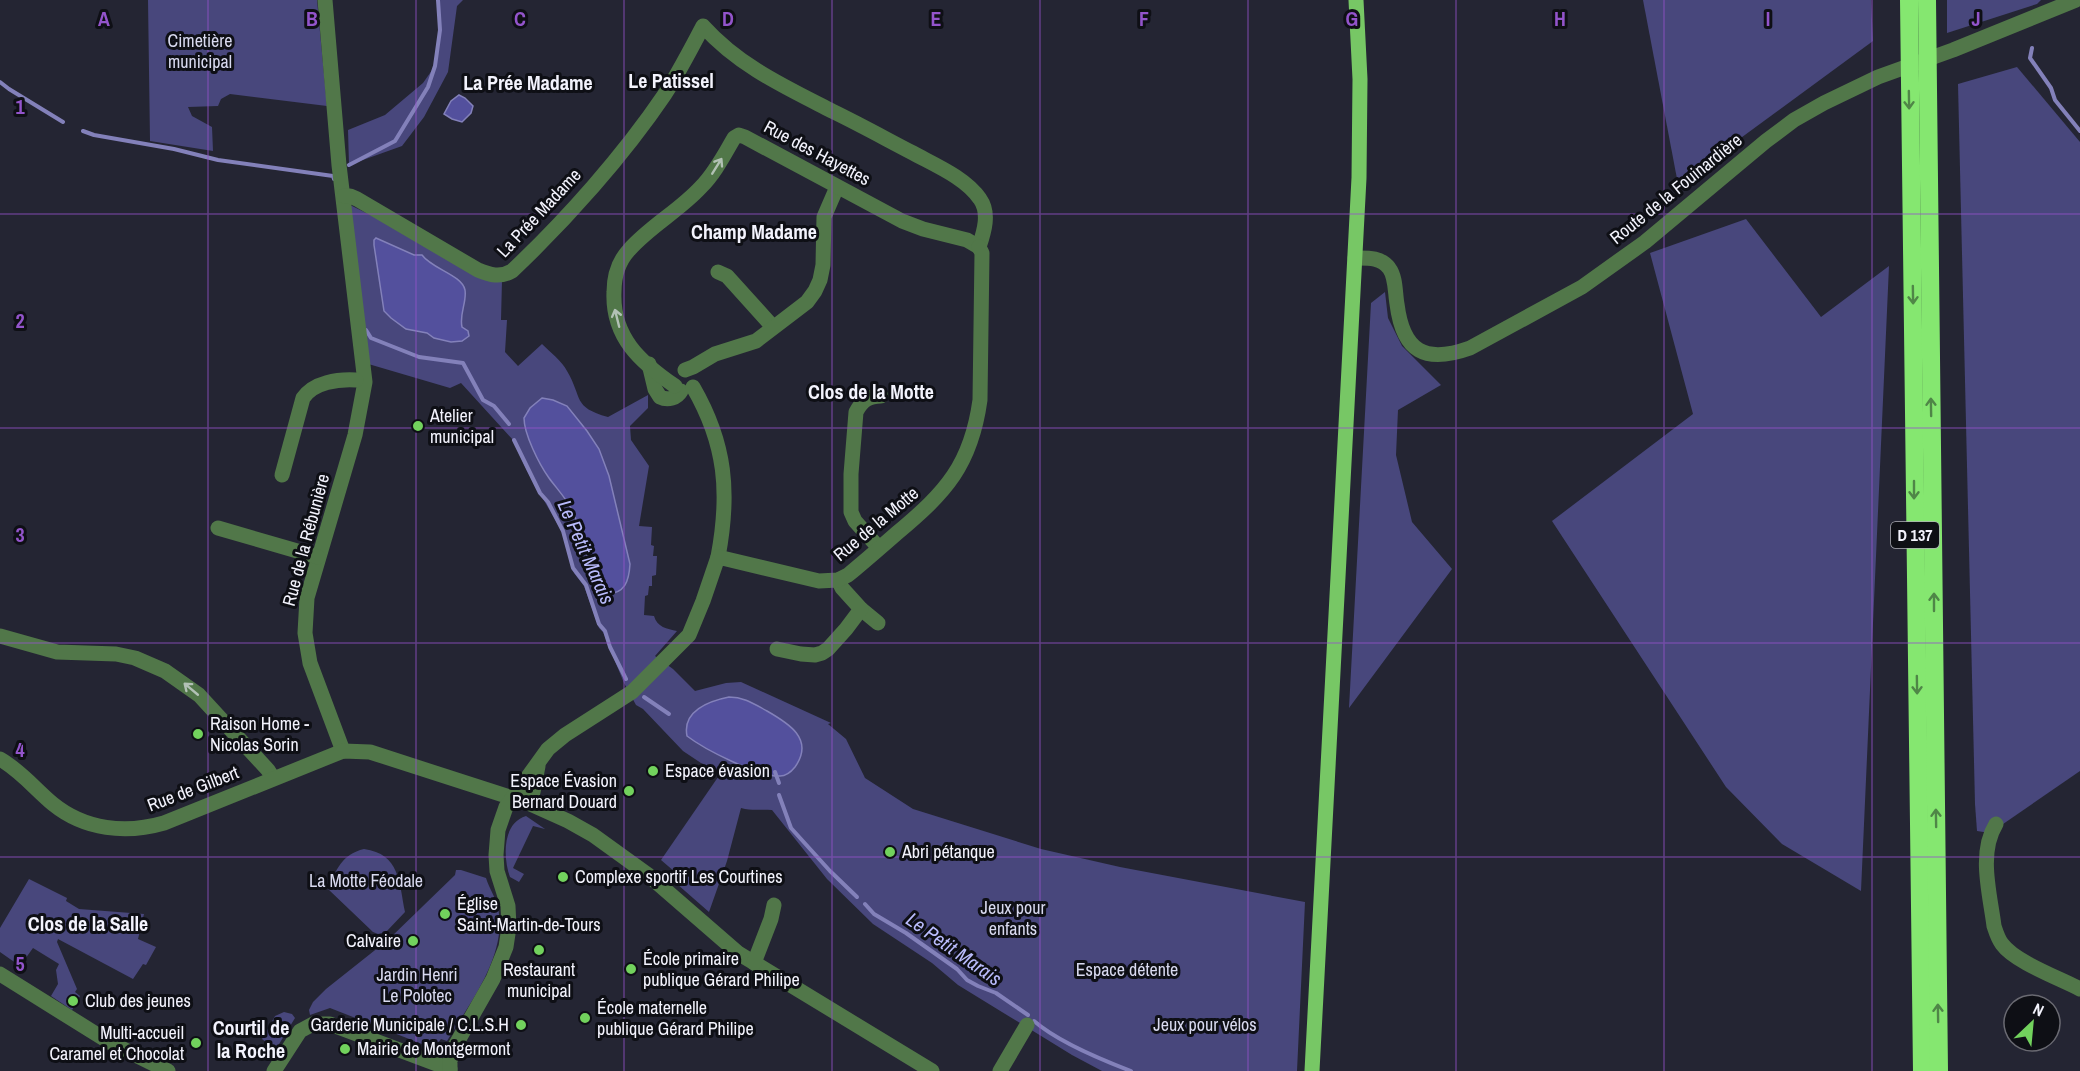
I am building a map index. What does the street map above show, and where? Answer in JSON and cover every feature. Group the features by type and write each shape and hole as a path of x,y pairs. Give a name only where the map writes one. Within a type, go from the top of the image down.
{"highway":[{"name":"D 137","path":"1909,0 1922,1071"},
{"name":"D 137","path":"1927,0 1939,1071"}],"main road":[{"path":"1312,1071 1355,258 1360,122 1356,0"}],"street":[{"name":"Rue de la Rébunière","path":"325,0 339,165 365,382 355,435 307,598 305,633 310,663 344,751"},
{"name":"Route de la Fouinardière","path":"1355,258 1377,259 1390,269 1394,280 1401,327 1414,347 1437,356 1450,355 1470,348 1582,287 1645,242 1766,141 1794,120 1824,102 1878,77 1953,50 2076,0"},
{"name":"La Prée Madame","path":"344,196 357,199 478,270 489,275 507,274 513,271 549,234 630,140 664,95 704,26"},
{"name":"Rue de la Motte","path":"704,26 729,51 762,75 868,129 962,182 980,198 985,207 983,233 979,247 982,253 980,400 970,444 953,478 940,495 848,575 838,580 819,581 718,557"},
{"name":"Rue des Hayettes","path":"685,383 679,396 660,397 655,389 649,364 630,347 618,325 614,300 615,273 623,257 634,244 701,188 734,138 739,135 745,136 902,221 967,240 979,247"},
{"path":"685,383 715,354 748,345 807,302 818,285 823,265 824,217 837,187"},
{"path":"718,272 727,276 773,327"},
{"path":"274,1071 300,1031 320,1023 340,1027 450,1070 455,1046 494,979 506,947 508,906 497,871 496,855 498,830 506,807 548,749 565,735 632,692 689,635 718,557 722,538 725,478 719,446 707,419 685,383 649,364"},
{"path":"282,475 303,398 308,391 319,385 346,379 356,380"},
{"path":"879,548 855,521 850,504 856,412 867,398 881,396"},
{"path":"218,528 318,557"},
{"path":"838,580 842,588 861,609 878,623"},
{"path":"777,649 801,654 822,653 840,636 861,609"},
{"path":"0,636 30,643 44,650 116,654 135,658 165,671 199,695 273,778"},
{"path":"344,751 370,752 528,803 568,821 620,852 720,939 754,963 932,1071"},
{"name":"Rue de Gilbert","path":"0,759 22,775 52,804 70,816 100,827 138,829 164,823 344,751"},
{"path":"528,803 533,792 538,764"},
{"path":"1996,824 1990,833 1986,855 1994,926 1998,938 2010,953 2080,989"},
{"path":"754,963 774,905"},
{"path":"0,974 109,1042 168,1071"},
{"path":"1000,1071 1027,1025"}],"green space":[{"name":"Cimetière municipal","path":"148,0 317,0 327,106 230,94 221,99 218,106 188,107 192,116 212,127 213,151 150,141"},
{"path":"438,0 463,0 457,6 448,72 424,117 402,146 349,165 348,130 385,115 423,83 435,66 440,30"},
{"path":"1643,0 1871,0 1873,41 1678,184"},
{"path":"1947,0 2041,0 2037,4 1947,33"},
{"path":"2017,67 2080,142 2080,771 1990,833 1977,831 1975,804 1958,84"},
{"path":"346,203 502,280 501,320 507,320 505,352 518,366 542,344 565,367 583,405 608,417 648,395 648,408 630,426 631,440 649,466 639,526 652,527 651,545 654,546 653,556 657,556 656,575 652,576 652,586 649,586 648,595 645,596 644,615 654,616 660,625 677,631 655,656 673,669 695,691 726,683 741,682 831,723 828,724 846,739 865,778 913,809 1041,849 1120,867 1305,902 1297,1071 1102,1071 958,985 932,963 873,924 827,879 772,810 741,808 727,861 709,912 677,884 682,878 661,860 719,776 728,775 701,763 683,751 643,709 636,705 624,683 603,632 599,628 584,586 574,573 561,530 527,471 513,440 461,383 450,388 365,363"},
{"path":"1746,219 1821,317 1889,266 1861,891 1782,844 1726,787 1552,521 1693,414 1650,253"},
{"path":"1385,292 1388,318 1402,346 1441,385 1398,410 1396,455 1412,522 1452,569 1349,708 1371,303"},
{"path":"526,816 545,829 533,826 513,868 524,874 519,882 510,877 506,860 506,842 512,826"},
{"name":"La Motte Féodale","path":"364,849 376,852 391,863 399,880 405,912 386,932 378,934 373,932 328,889 337,869 345,859 356,851"},
{"name":"Jardin Henri Le Polotec","path":"456,870 486,878 497,904 500,925 497,943 485,978 447,1041 441,1039 435,1044 422,1044 330,1008 310,1015 309,1010 313,1002 326,989 389,939 455,875"},
{"path":"29,879 67,898 66,901 79,909 144,914 138,939 156,947 146,965 143,964 133,979 58,939 57,942 77,989 75,992 80,996 72,1010 51,996 58,984 56,970 59,964 33,948 20,966 0,952 0,928"},
{"path":"284,1012 292,1014 295,1018 273,1054 264,1048 267,1043 262,1039 275,1016"}],"shaded area":[{"path":"459,95 473,106 471,113 462,122 444,114 451,101"},
{"path":"376,238 414,255 422,255 463,285 465,299 461,317 462,327 468,331 469,336 462,341 451,342 434,338 427,333 406,329 384,311 374,245"},
{"path":"542,398 567,406 599,449 609,476 630,564 627,581 618,592 606,594 600,587 573,512 545,472 529,440 524,418 530,408"},
{"path":"729,697 758,706 783,721 796,733 802,748 795,767 790,772 780,776 759,772 718,755 687,736 687,727 693,714 713,701"}],"waterway":[{"name":"Le Petit Marais","path":"349,165 395,141 428,87 435,66 440,30 438,0"},
{"path":"2032,48 2030,58 2051,88 2055,100 2080,131"},
{"path":"0,82 63,122"},
{"path":"83,131 218,160 333,176 334,179"},
{"name":"Le Petit Marais","path":"366,330 371,338 419,357 463,363 483,400 494,406 509,424"},
{"name":"Le Petit Marais","path":"514,440 540,493 548,502 563,531 573,568 586,585 599,624 605,631 610,647 626,679"},
{"name":"Le Petit Marais","path":"644,697 669,714"},
{"name":"Le Petit Marais","path":"775,772 779,783"},
{"name":"Le Petit Marais","path":"779,795 791,828 857,897"},
{"name":"Le Petit Marais","path":"865,904 874,914 906,933 957,969 967,980 996,993 1028,1015"},
{"name":"Le Petit Marais","path":"1034,1021 1067,1043 1131,1071"}],"place":[{"name":"Atelier municipal","path":"418,426"},
{"name":"Raison Home - Nicolas Sorin","path":"198,734"},
{"name":"Espace évasion","path":"653,771"},
{"name":"Espace Évasion Bernard Douard","path":"629,791"},
{"name":"Abri pétanque","path":"890,852"},
{"name":"Complexe sportif Les Courtines","path":"563,877"},
{"name":"Église Saint-Martin-de-Tours","path":"445,914"},
{"name":"Calvaire","path":"413,941"},
{"name":"Restaurant municipal","path":"539,950"},
{"name":"École primaire publique Gérard Philipe","path":"631,969"},
{"name":"Club des jeunes","path":"73,1001"},
{"name":"École maternelle publique Gérard Philipe","path":"585,1018"},
{"name":"Garderie Municipale / C.L.S.H","path":"521,1025"},
{"name":"Multi-accueil Caramel et Chocolat","path":"196,1043"},
{"name":"Mairie de Montgermont","path":"345,1049"}],"district":[{"name":"Le Patissel","path":"671,81"},
{"name":"La Prée Madame","path":"528,83"},
{"name":"Champ Madame","path":"754,232"},
{"name":"Clos de la Motte","path":"871,392"},
{"name":"Clos de la Salle","path":"88,924"},
{"name":"Courtil de la Roche","path":"251,1040"}],"park label":[{"name":"Jeux pour enfants","path":"1013,918"},
{"name":"Espace détente","path":"1127,970"},
{"name":"Jeux pour vélos","path":"1205,1025"}]}
